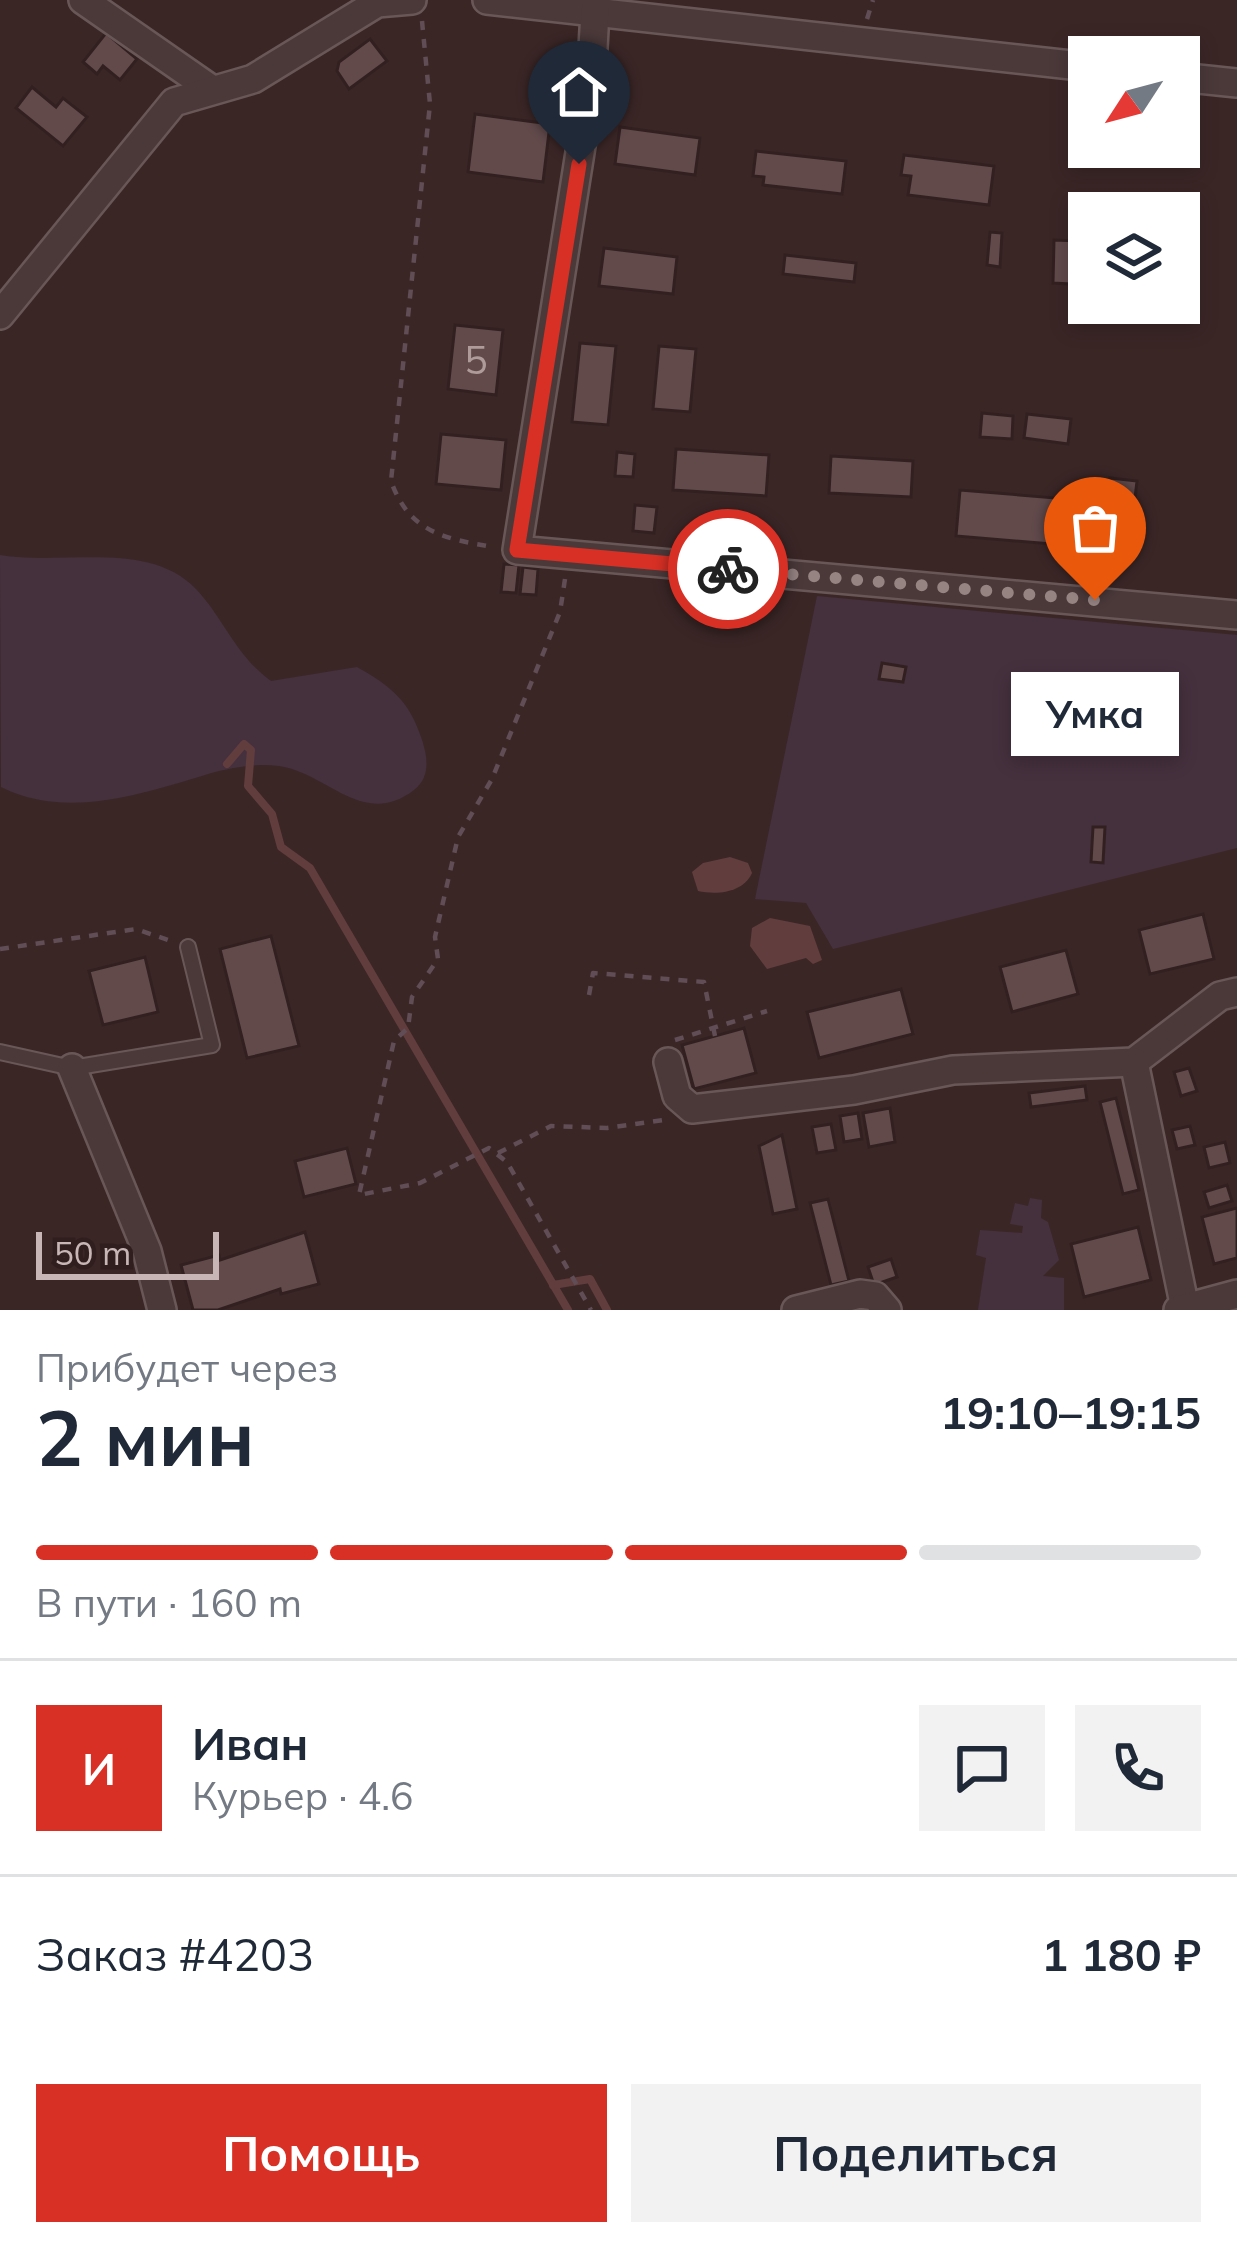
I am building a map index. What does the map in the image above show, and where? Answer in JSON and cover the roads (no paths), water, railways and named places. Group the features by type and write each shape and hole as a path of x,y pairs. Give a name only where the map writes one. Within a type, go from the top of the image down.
{"street":[{"path":"82,0 211,89"},
{"path":"0,314 174,102 254,79 376,2 416,0"},
{"path":"487,0 1068,65"},
{"path":"595,12 591,83 517,550 1237,615"},
{"path":"1200,79 1237,83"},
{"path":"668,1062 677,1096 692,1109 854,1090 953,1070 1134,1062 1220,996 1237,992"},
{"path":"1134,1062 1181,1309 1237,1294"},
{"path":"72,1067 147,1250 162,1310"},
{"path":"796,1310 860,1294 875,1297 886,1310"}],"lane":[{"path":"0,1052 72,1067 212,1045 188,947"}],"waterway":[{"path":"227,764 244,744 251,750 248,786 272,814 281,847 310,868 568,1310"},
{"path":"553,1285 590,1279 607,1310"}],"place":[{"name":"Умка","path":"1095,600"}]}
